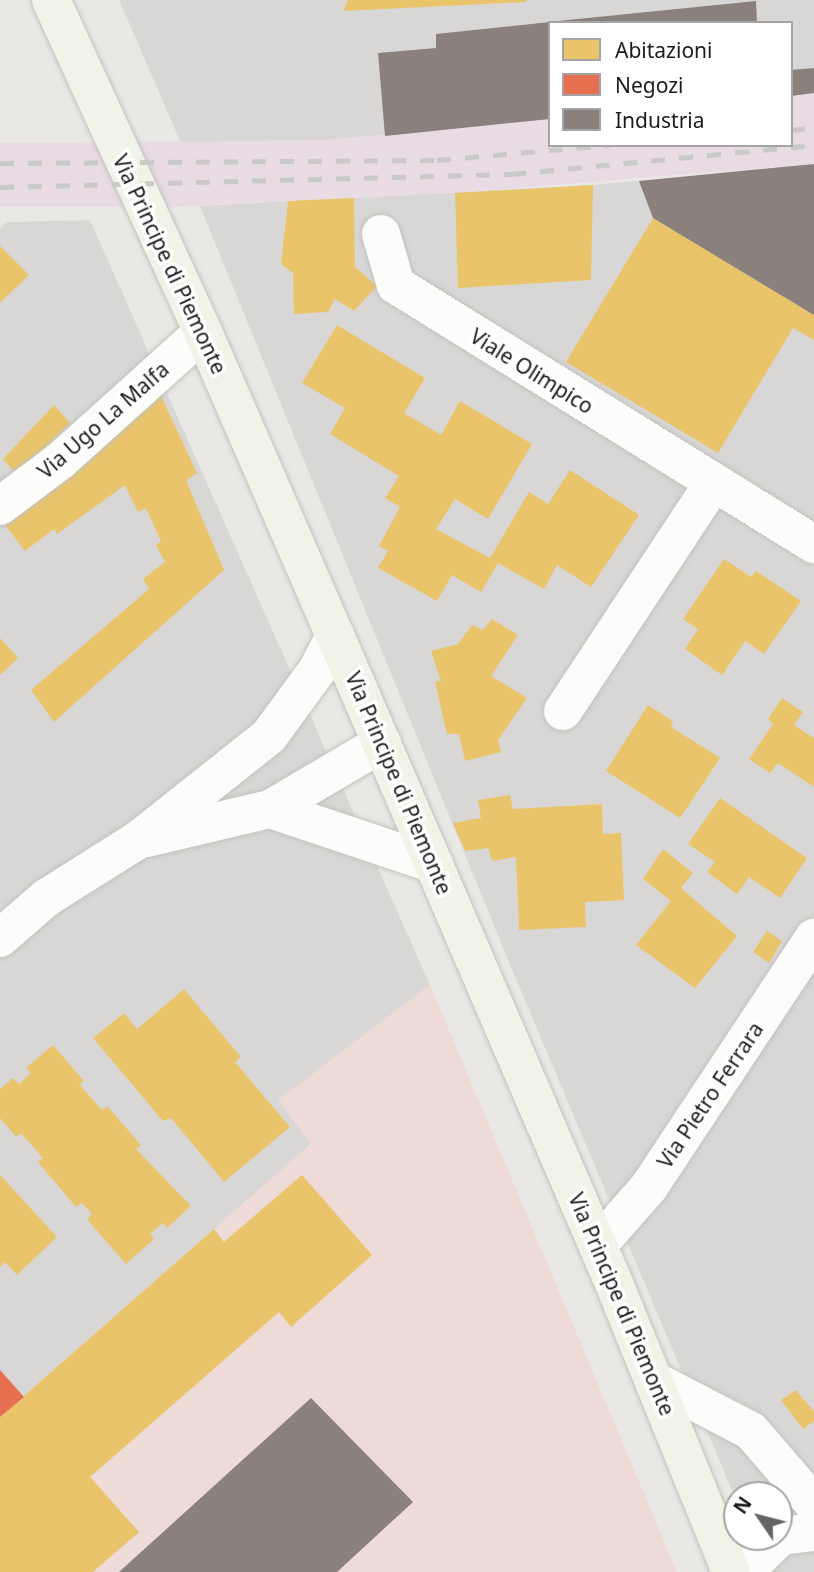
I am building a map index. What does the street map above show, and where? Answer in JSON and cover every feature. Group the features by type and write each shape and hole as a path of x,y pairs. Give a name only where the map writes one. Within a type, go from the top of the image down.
{"main road":[{"name":"Via Principe di Piemonte","path":"51,0 203,332 382,743 598,1245 732,1572"}],"street":[{"name":"Viale Olimpico","path":"381,234 396,285 712,485 814,544"},
{"name":"Via Ugo La Malfa","path":"0,506 61,460 203,332"},
{"path":"563,711 712,485"},
{"path":"0,938 46,898 138,840 268,736 318,669 335,635"},
{"path":"138,840 270,809 382,743"},
{"path":"270,809 434,864"},
{"name":"Via Pietro Ferrara","path":"598,1245 649,1187 814,938"},
{"path":"655,1381 751,1431 814,1504"},
{"path":"744,1572 781,1536 814,1532"}],"shaded area":[{"path":"119,0 814,0 814,93 793,96 793,21 548,21 548,119 328,140 181,143"},
{"path":"814,93 814,164 455,193 168,207 0,207 0,143 328,140 548,119 548,147 793,147 793,96"},
{"path":"814,164 814,1572 767,1572 758,1551 793,1551 793,1481 728,1481 513,972 200,206 593,185"},
{"path":"90,220 430,985 279,1100 311,1144 0,1417 0,229 6,222"},
{"path":"430,985 677,1572 0,1572 0,1417 311,1144 278,1100"}],"building: Abitazioni":[{"path":"348,0 526,0 526,2 343,11"},
{"path":"593,185 591,280 458,288 455,193"},
{"path":"354,198 355,267 377,286 354,311 335,299 328,312 294,314 293,273 281,264 288,201"},
{"path":"653,218 814,315 814,340 793,328 718,453 566,362"},
{"path":"0,246 29,275 0,303"},
{"path":"337,325 425,378 404,413 441,435 460,401 532,444 488,519 455,499 436,529 490,558 529,492 548,504 570,470 639,515 591,587 557,565 544,589 498,563 481,592 452,575 437,601 378,568 388,551 379,546 400,507 385,498 399,476 330,434 345,408 302,383"},
{"path":"160,394 197,473 186,480 224,570 54,722 31,690 149,589 143,579 165,562 156,545 161,541 146,508 138,512 125,485 57,534 54,529 25,551 5,525"},
{"path":"54,405 70,423 17,475 3,459"},
{"path":"724,559 751,577 756,571 801,601 764,654 745,641 722,675 685,649 698,629 683,619"},
{"path":"492,619 518,635 491,676 527,698 498,740 501,752 465,761 459,734 447,734 435,682 441,681 431,651 458,644 472,625 483,630"},
{"path":"0,638 18,658 0,675"},
{"path":"782,698 803,712 794,725 814,738 814,787 778,763 770,773 749,759 773,724 768,719"},
{"path":"648,705 673,721 671,727 720,758 680,818 606,771"},
{"path":"510,795 513,809 602,804 603,834 621,833 624,900 585,902 586,927 519,930 516,857 492,861 488,848 465,851 453,823 481,818 478,800"},
{"path":"720,798 807,858 780,898 749,877 737,894 707,872 715,862 688,844"},
{"path":"663,849 693,873 681,888 737,936 695,988 636,945 671,901 643,879"},
{"path":"767,931 782,941 769,963 753,952"},
{"path":"184,989 241,1057 235,1062 290,1127 224,1182 171,1118 163,1121 93,1038 124,1013 137,1029"},
{"path":"53,1045 84,1081 79,1084 102,1110 107,1106 141,1145 136,1149 191,1206 167,1228 163,1223 150,1234 154,1239 126,1264 87,1219 92,1214 82,1203 76,1207 38,1162 43,1158 21,1133 16,1137 0,1118 0,1089 13,1078 19,1084 31,1073 26,1068"},
{"path":"0,1175 57,1237 17,1275 5,1262 0,1267"},
{"path":"302,1175 372,1255 291,1327 279,1312 90,1477 139,1532 93,1572 0,1572 0,1417 214,1229 224,1242"},
{"path":"796,1390 814,1412 814,1421 803,1429 781,1400"}],"building: Negozi":[{"path":"0,1370 24,1397 0,1417"}],"building: Industria":[{"path":"756,1 757,21 558,21"},
{"path":"548,22 548,119 385,136 378,53 436,48 436,34"},
{"path":"814,68 814,93 793,96 793,70"},
{"path":"814,164 814,315 653,218 639,181"},
{"path":"311,1398 413,1502 337,1572 119,1572"}],"railway":[{"path":"793,130 814,127"},
{"path":"0,187 512,174 814,145"},
{"path":"0,163 437,160 586,147"}]}
